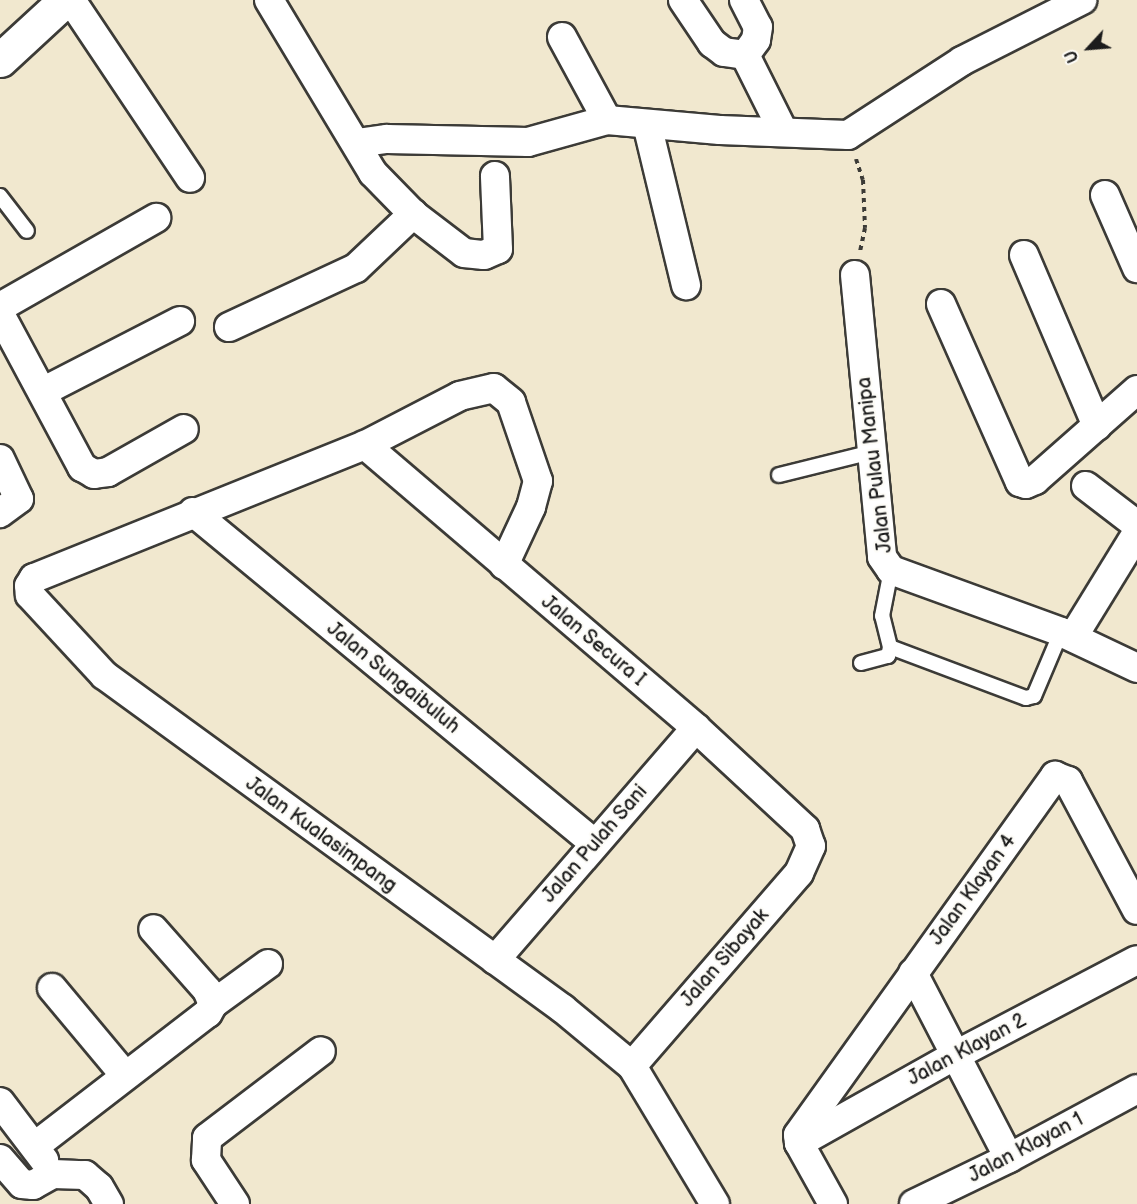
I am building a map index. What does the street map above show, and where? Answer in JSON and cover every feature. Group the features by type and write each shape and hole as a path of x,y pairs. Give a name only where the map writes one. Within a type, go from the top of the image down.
{"street":[{"path":"0,60 65,0"},
{"path":"71,0 190,178"},
{"path":"269,0 357,142 373,173 413,214 464,253 484,255 498,249 495,176"},
{"path":"683,0 712,43 724,52 745,55"},
{"path":"744,0 758,27 756,40 745,55"},
{"path":"357,142 387,138 528,142 607,120 848,135 962,61 1079,0"},
{"path":"562,37 607,120"},
{"path":"745,55 783,131"},
{"path":"646,124 686,285"},
{"path":"1105,195 1137,268"},
{"path":"229,327 356,268 413,214"},
{"path":"0,307 156,218"},
{"path":"1024,255 1097,426"},
{"name":"Jalan Pulau Manipa","path":"855,275 882,557 891,570 1067,635 1137,668"},
{"path":"941,304 1020,482 1026,484 1035,480 1137,390"},
{"path":"0,314 44,392 82,467 94,474 108,472 184,429"},
{"path":"44,392 180,321"},
{"path":"193,512 364,445 460,396 494,388 511,402 538,481 531,507 504,565"},
{"name":"Jalan Secura I","path":"364,445 696,728 805,829 811,846"},
{"path":"0,459 19,499 0,513"},
{"path":"1086,486 1137,525"},
{"name":"Jalan Kualasimpang","path":"193,512 34,578 29,586 30,595 104,675 563,1009 632,1066 715,1204"},
{"name":"Jalan Sungaibuluh","path":"193,512 594,843"},
{"path":"1067,635 1137,533"},
{"name":"Jalan Pulah Sani","path":"495,960 696,728"},
{"name":"Jalan Klayan 4","path":"799,1139 913,973 1055,776 1068,781 1137,910"},
{"name":"Jalan Sibayak","path":"632,1066 800,873 811,846"},
{"path":"153,929 207,990 213,1004"},
{"name":"Jalan Klayan 2","path":"799,1139 1137,960"},
{"path":"34,1146 124,1074 208,1013 213,1004 268,964"},
{"path":"913,973 1009,1158"},
{"path":"52,988 124,1074"},
{"path":"235,1204 206,1160 207,1137 321,1051"},
{"name":"Jalan Klayan 1","path":"914,1204 1009,1158 1137,1089"},
{"path":"0,1102 53,1174"},
{"path":"799,1139 833,1204"},
{"path":"0,1159 22,1184 33,1185 53,1174 85,1175 99,1187 109,1204"}],"lane":[{"path":"0,196 27,231"},
{"path":"779,475 872,452"},
{"path":"861,663 885,659 890,647 882,616 891,570"},
{"path":"890,647 1026,698 1034,696 1067,635"}],"path":[{"path":"848,135 863,180 865,228 855,275"}]}
